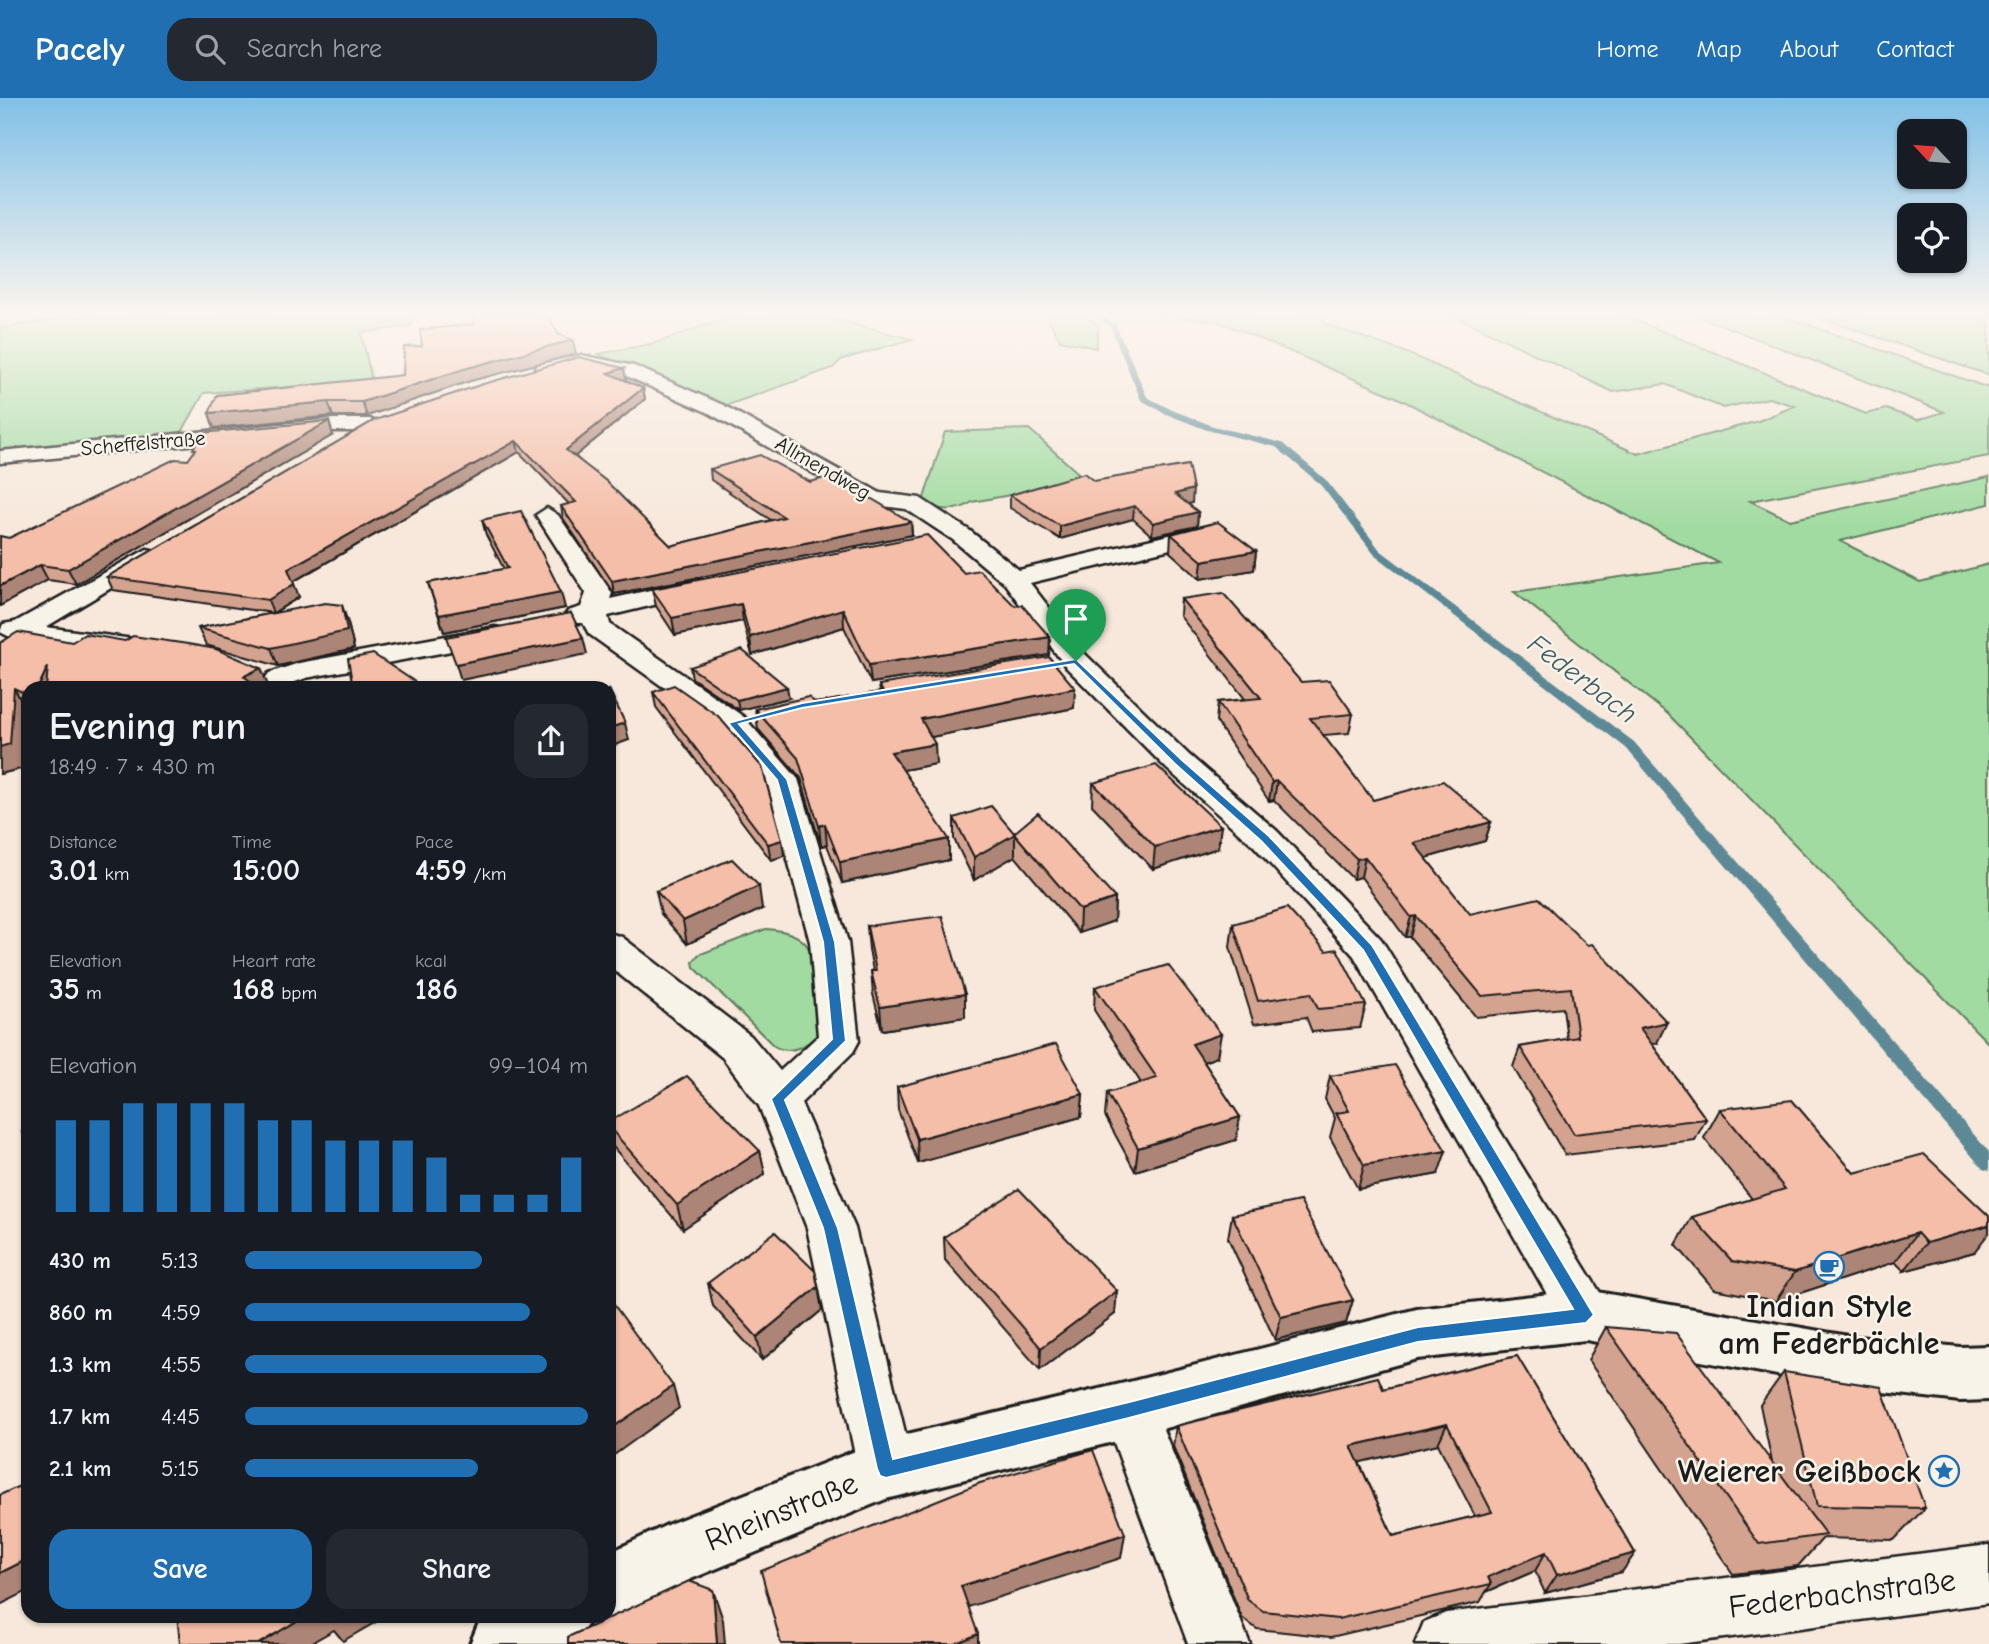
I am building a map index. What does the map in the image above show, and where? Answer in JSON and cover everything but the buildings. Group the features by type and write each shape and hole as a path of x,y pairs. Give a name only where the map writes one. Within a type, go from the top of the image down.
{"main road":[{"name":"Rheinstraße","path":"616,1584 668,1556 886,1469 1129,1410 1418,1334 1586,1315 1848,1363 1959,1374 1989,1373"},
{"path":"504,1644 543,1623"}],"street":[{"name":"Allmendweg","path":"662,385 716,409 875,499 912,503 961,535 1014,579 1062,664 1265,838 1368,948 1586,1315"},
{"name":"Scheffelstraße","path":"324,452 370,425 394,417"},
{"name":"Scheffelstraße","path":"0,457 333,425 370,425"},
{"path":"547,515 599,593 593,612 598,628 750,719 782,779 824,917 836,992 839,1041 778,1099"},
{"path":"1014,579 1212,532"},
{"path":"921,543 961,535"},
{"path":"10,630 172,541"},
{"path":"549,625 722,582"},
{"path":"275,679 299,671 523,629"},
{"path":"10,630 154,649"},
{"path":"616,952 737,1047 778,1099 831,1228 886,1469"},
{"path":"1129,1410 1219,1644"},
{"name":"Federbachstraße","path":"1446,1644 1989,1574"}],"green space":[{"path":"0,385 314,385 204,393 179,437 0,453"},
{"path":"671,385 784,385 722,407"},
{"path":"1368,385 1480,385 1638,454 1758,421 1795,406 1769,398 1723,408 1668,385 1795,385 1866,414 1886,409 1918,420 1944,412 1875,385 1981,385 1989,388 1989,456 1750,501 1790,520 1989,477 1989,504 1840,541 1920,582 1989,564 1989,1044 1668,714 1514,592 1719,563"},
{"path":"1599,385 1658,385 1613,392"},
{"path":"1029,429 1087,481 972,502 955,509 942,509 925,504 924,498 945,432"},
{"path":"766,929 781,931 803,941 809,948 816,970 823,1032 794,1049 774,1046 694,967 693,962 698,955"}],"waterway":[{"name":"Federbach","path":"1139,385 1144,398 1169,412 1210,428 1279,445 1322,481 1377,552 1630,745 1989,1164"}],"place":[{"name":"Indian Style am Federbächle","path":"1829,1267"},
{"name":"Weierer Geißbock","path":"1944,1471"}],"route":[{"path":"1076,661 1178,762 1265,838 1368,948 1586,1315 1418,1334 1129,1410 886,1469 831,1228 778,1099 839,1041 836,992 824,917 782,779 733,723 802,706 1076,661"}]}
